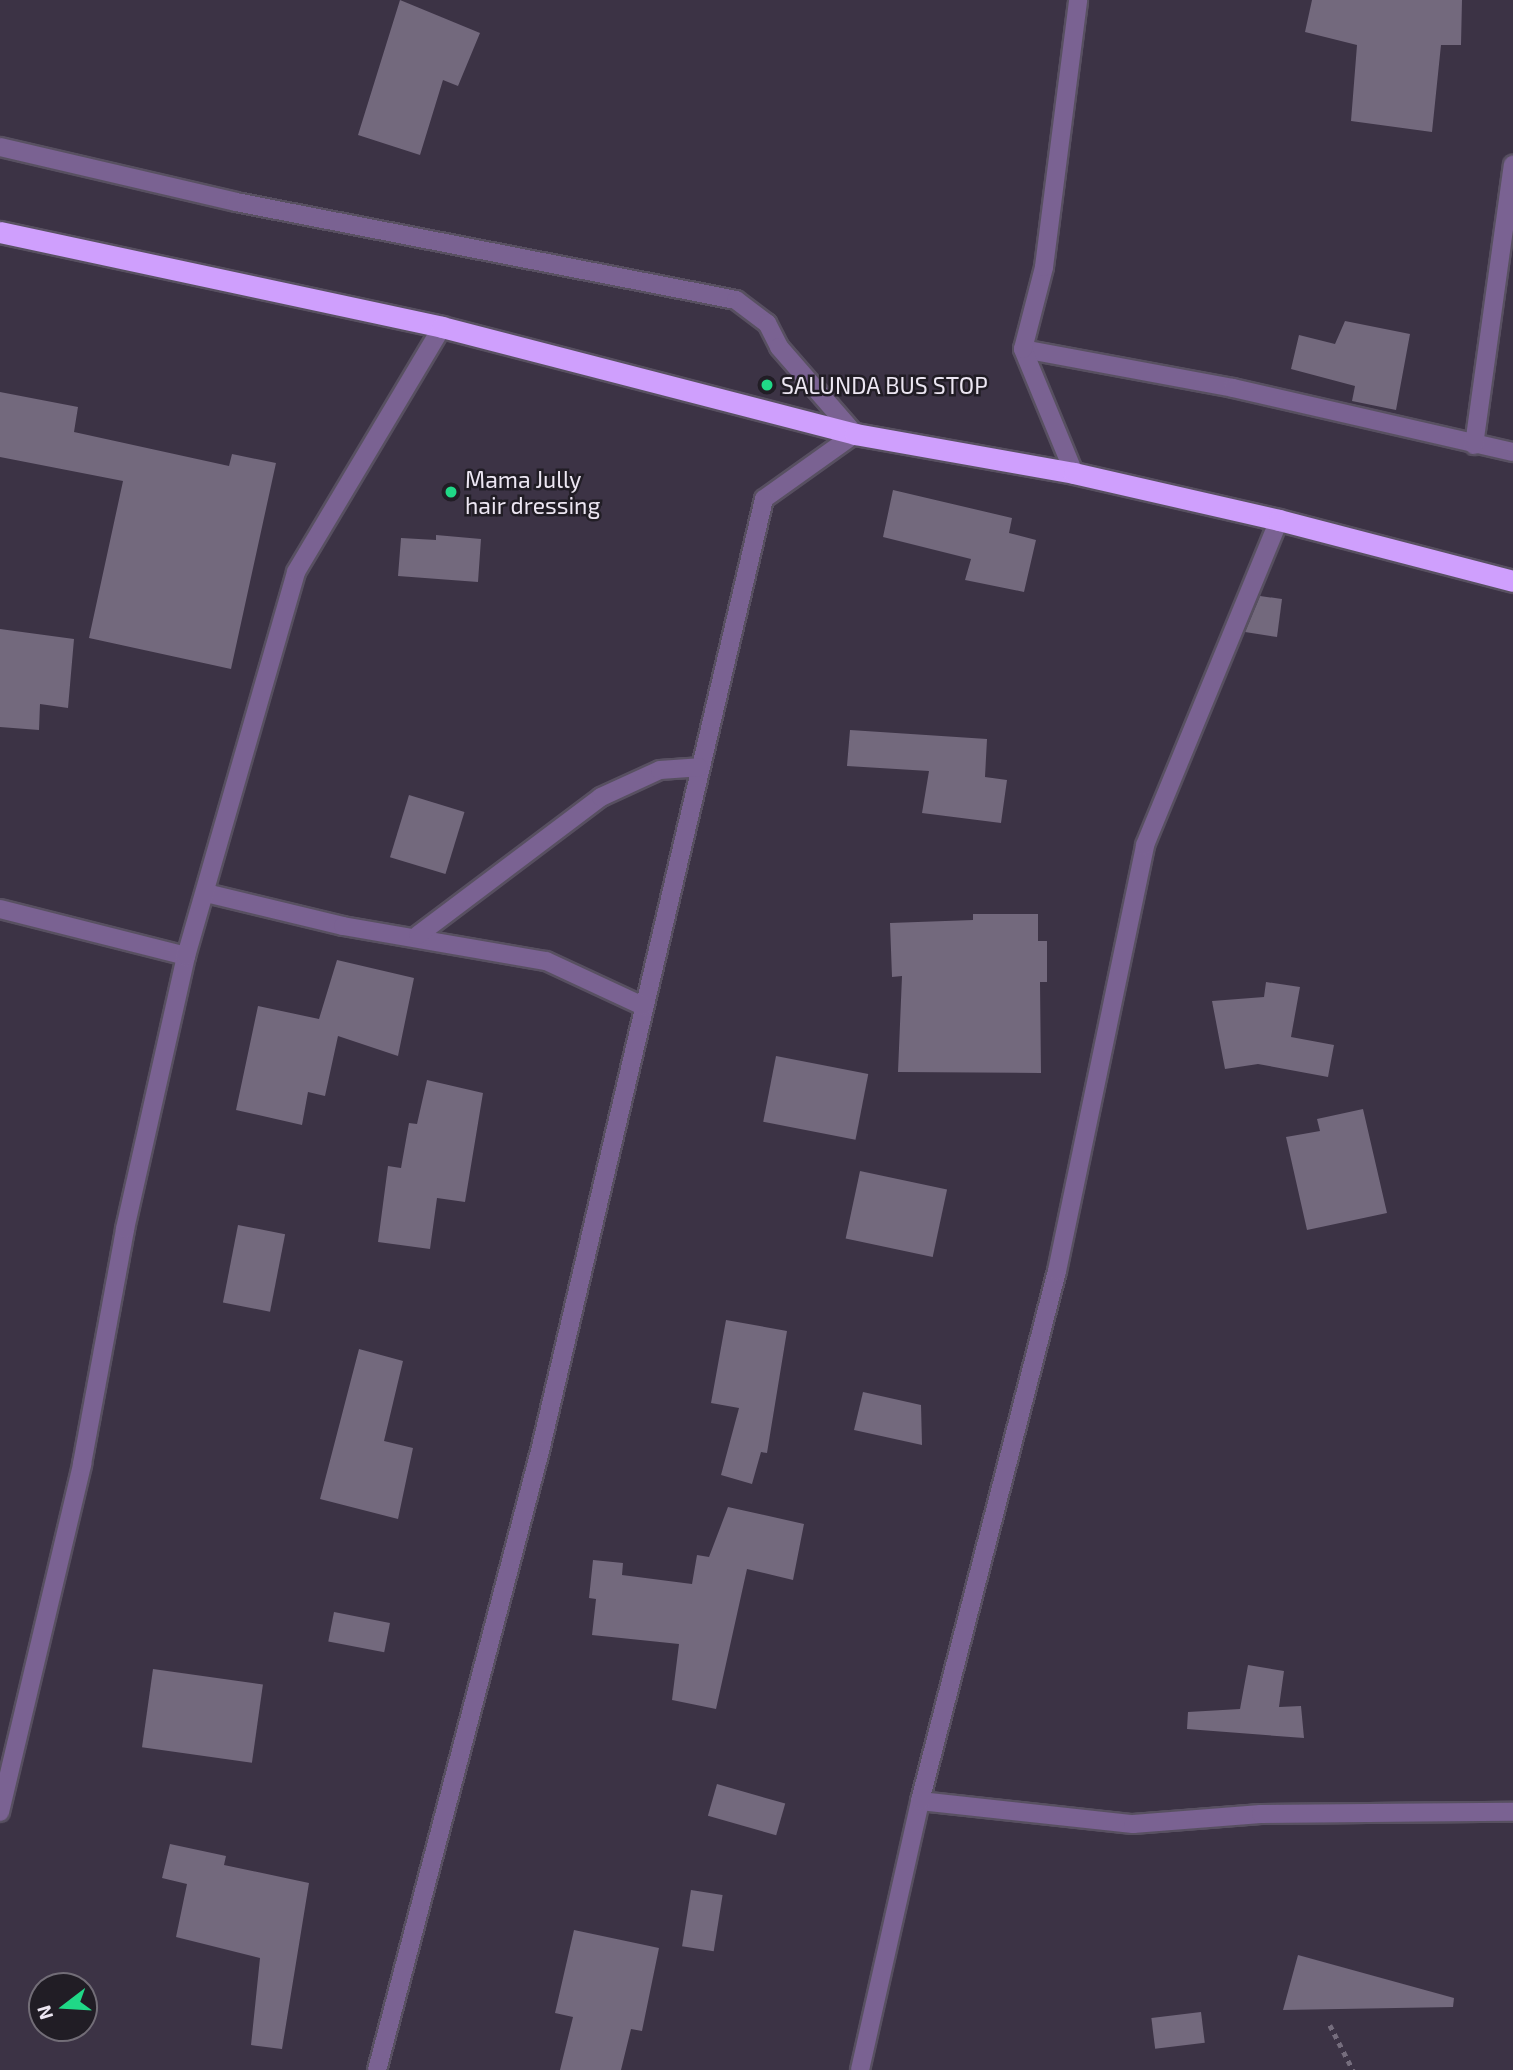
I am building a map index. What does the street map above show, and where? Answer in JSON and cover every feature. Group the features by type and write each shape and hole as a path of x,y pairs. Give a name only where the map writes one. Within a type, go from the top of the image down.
{"highway":[{"path":"0,232 442,327 855,434 1074,473 1279,520 1513,581"}],"street":[{"path":"1074,473 1023,349 1044,267 1078,0"},
{"path":"0,147 236,202 736,300 767,323 779,347 855,434 764,499 540,1451 377,2070"},
{"path":"1474,445 1513,165"},
{"path":"0,1812 2,1792 82,1464 125,1229 186,956 296,572 442,327"},
{"path":"1023,349 1233,388 1513,452"},
{"path":"860,2070 920,1801 1057,1271 1145,845 1279,520"},
{"path":"418,934 611,791 660,770 699,767"},
{"path":"206,893 343,926 418,934 546,961 643,1006"},
{"path":"0,909 186,956"},
{"path":"920,1801 1133,1824 1261,1814 1513,1812"}],"path":[{"path":"1329,2025 1353,2070"}],"building":[{"path":"400,0 480,33 458,86 443,80 420,155 358,135"},
{"path":"1312,0 1462,0 1461,45 1441,45 1432,132 1351,121 1357,45 1305,32"},
{"path":"1345,321 1410,334 1396,410 1352,401 1355,386 1291,369 1299,335 1335,344"},
{"path":"0,392 78,407 74,432 229,466 232,454 276,463 231,669 89,638 123,481 0,457"},
{"path":"893,490 1012,518 1009,533 1036,540 1024,592 965,580 971,559 883,537"},
{"path":"436,535 481,539 478,582 398,576 401,538 436,540"},
{"path":"1260,596 1282,599 1277,637 1245,632"},
{"path":"0,629 74,639 68,708 40,704 39,730 0,727"},
{"path":"850,730 987,739 985,777 1007,780 1001,823 922,813 929,771 847,766"},
{"path":"409,795 464,812 445,874 390,857"},
{"path":"973,914 1038,914 1038,941 1047,941 1047,982 1040,982 1041,1073 898,1072 902,976 892,977 890,923 973,920"},
{"path":"337,960 414,978 398,1056 338,1036 325,1096 308,1092 302,1125 236,1110 258,1006 319,1019"},
{"path":"1266,982 1300,987 1291,1037 1334,1045 1328,1077 1258,1064 1225,1069 1212,1001 1264,997"},
{"path":"776,1056 868,1074 855,1140 763,1122"},
{"path":"427,1080 483,1093 465,1202 437,1198 430,1249 378,1242 388,1166 401,1168 409,1123 417,1124"},
{"path":"1363,1109 1387,1213 1307,1230 1286,1137 1320,1131 1317,1119"},
{"path":"860,1171 947,1190 933,1257 846,1238"},
{"path":"238,1225 285,1234 270,1312 223,1303"},
{"path":"726,1320 787,1331 767,1453 761,1452 752,1484 721,1475 739,1408 711,1403"},
{"path":"359,1349 403,1361 384,1441 413,1448 398,1519 320,1499"},
{"path":"863,1392 921,1405 922,1445 854,1430"},
{"path":"728,1507 804,1524 793,1580 747,1569 716,1709 672,1700 679,1644 592,1635 596,1599 589,1598 593,1560 623,1563 622,1575 692,1584 697,1555 709,1557"},
{"path":"334,1612 390,1623 384,1652 328,1641"},
{"path":"1248,1665 1284,1671 1279,1707 1301,1706 1304,1738 1187,1729 1188,1712 1240,1709"},
{"path":"153,1669 263,1684 252,1763 142,1747"},
{"path":"717,1784 785,1804 776,1835 708,1816"},
{"path":"170,1844 226,1856 224,1865 309,1883 282,2049 251,2045 260,1958 176,1937 187,1884 162,1878"},
{"path":"691,1890 723,1895 714,1951 682,1946"},
{"path":"574,1930 659,1948 642,2031 631,2029 621,2070 560,2070 573,2017 555,2013"},
{"path":"1298,1955 1454,1998 1453,2007 1283,2010"},
{"path":"1201,2012 1205,2043 1155,2049 1151,2018"}],"place":[{"name":"SALUNDA BUS STOP","path":"767,385"},
{"name":"Mama Jully hair dressing","path":"451,492"}]}
